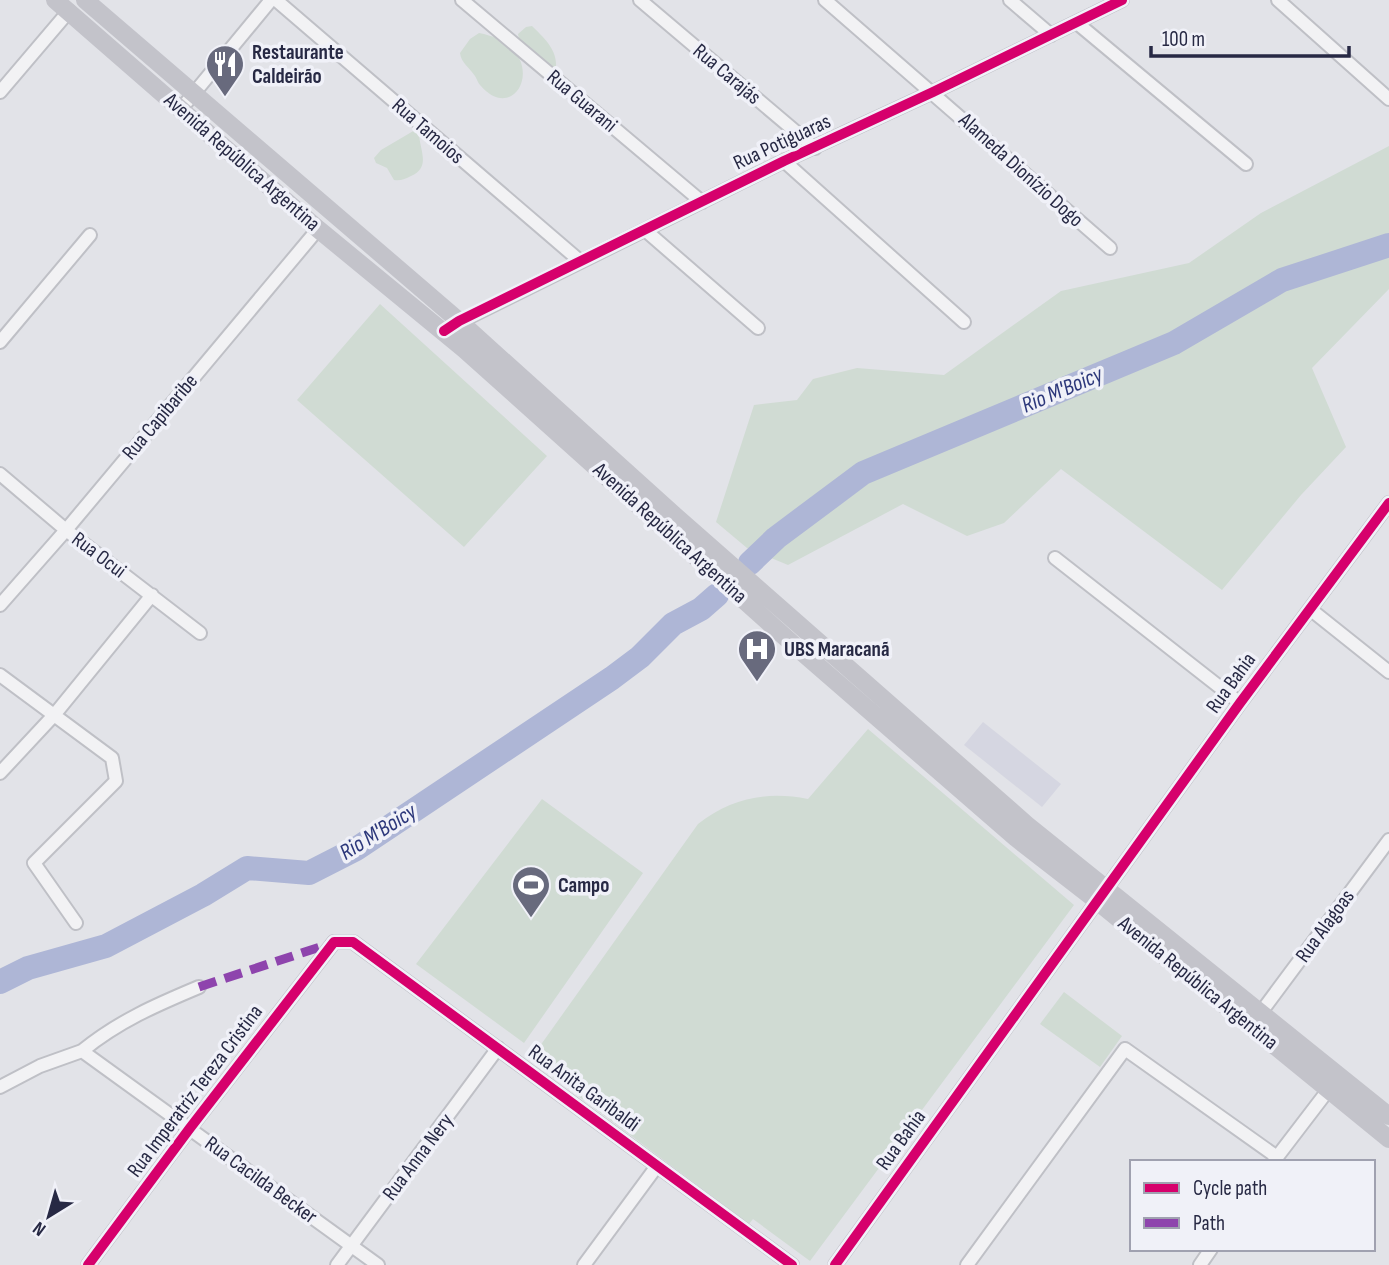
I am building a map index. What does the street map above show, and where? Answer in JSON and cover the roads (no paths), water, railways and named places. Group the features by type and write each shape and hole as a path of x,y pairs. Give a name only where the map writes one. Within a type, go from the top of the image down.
{"main road":[{"name":"Avenida República Argentina","path":"85,0 459,321 1102,894 1256,1019 1389,1116"},
{"name":"Avenida República Argentina","path":"62,6 318,229 444,331 1016,838 1102,894"},
{"path":"62,6 85,9 114,24"},
{"path":"318,229 331,226 361,238"},
{"name":"Avenida República Argentina","path":"1256,1019 1329,1089 1389,1139"}],"street":[{"path":"181,109 273,0"},
{"name":"Rua Tamoios","path":"273,0 580,261"},
{"name":"Rua Guarani","path":"462,0 702,202"},
{"name":"Rua Carajás","path":"640,0 815,148"},
{"name":"Alameda Dionízio Dogo","path":"825,0 1110,248"},
{"path":"1010,0 1051,35"},
{"name":"Rua Potiguaras","path":"444,331 580,261 1122,0"},
{"path":"1278,0 1389,99"},
{"path":"0,92 62,6"},
{"path":"1077,23 1246,164"},
{"path":"784,162 964,322"},
{"name":"Rua Capibaribe","path":"0,605 318,229"},
{"path":"645,230 758,328"},
{"path":"0,342 90,235"},
{"name":"Rua Ocui","path":"0,474 66,530 200,633"},
{"name":"Rua Bahia","path":"835,1265 1240,704 1389,503"},
{"path":"1055,558 1240,704"},
{"path":"0,773 55,715 152,595"},
{"path":"1310,609 1389,672"},
{"path":"0,675 113,758 117,781 34,863 76,923"},
{"name":"Rua Alagoas","path":"1256,1019 1389,840"},
{"name":"Rua Imperatriz Tereza Cristina","path":"88,1265 334,942 353,942"},
{"name":"Rua Anita Garibaldi","path":"353,942 785,1263"},
{"path":"0,1087 40,1066 82,1051 107,1031 137,1013 199,987"},
{"name":"Rua Anna Nery","path":"337,1265 498,1048"},
{"path":"967,1265 1125,1049 1275,1159 1329,1089"},
{"name":"Rua Cacilda Becker","path":"82,1051 378,1265"},
{"path":"584,1265 657,1166"}],"waterway":[{"name":"Rio M'Boicy","path":"750,563 776,538 863,473 1174,343 1282,280 1389,245"},
{"name":"Rio M'Boicy","path":"0,982 28,968 106,946 203,895 247,868 309,873 356,849 612,678 640,657 673,624 701,609 717,595"}],"place":[{"name":"Restaurante Caldeirão","path":"225,98"},
{"name":"UBS Maracanã","path":"757,683"},
{"name":"Campo","path":"531,919"}]}
